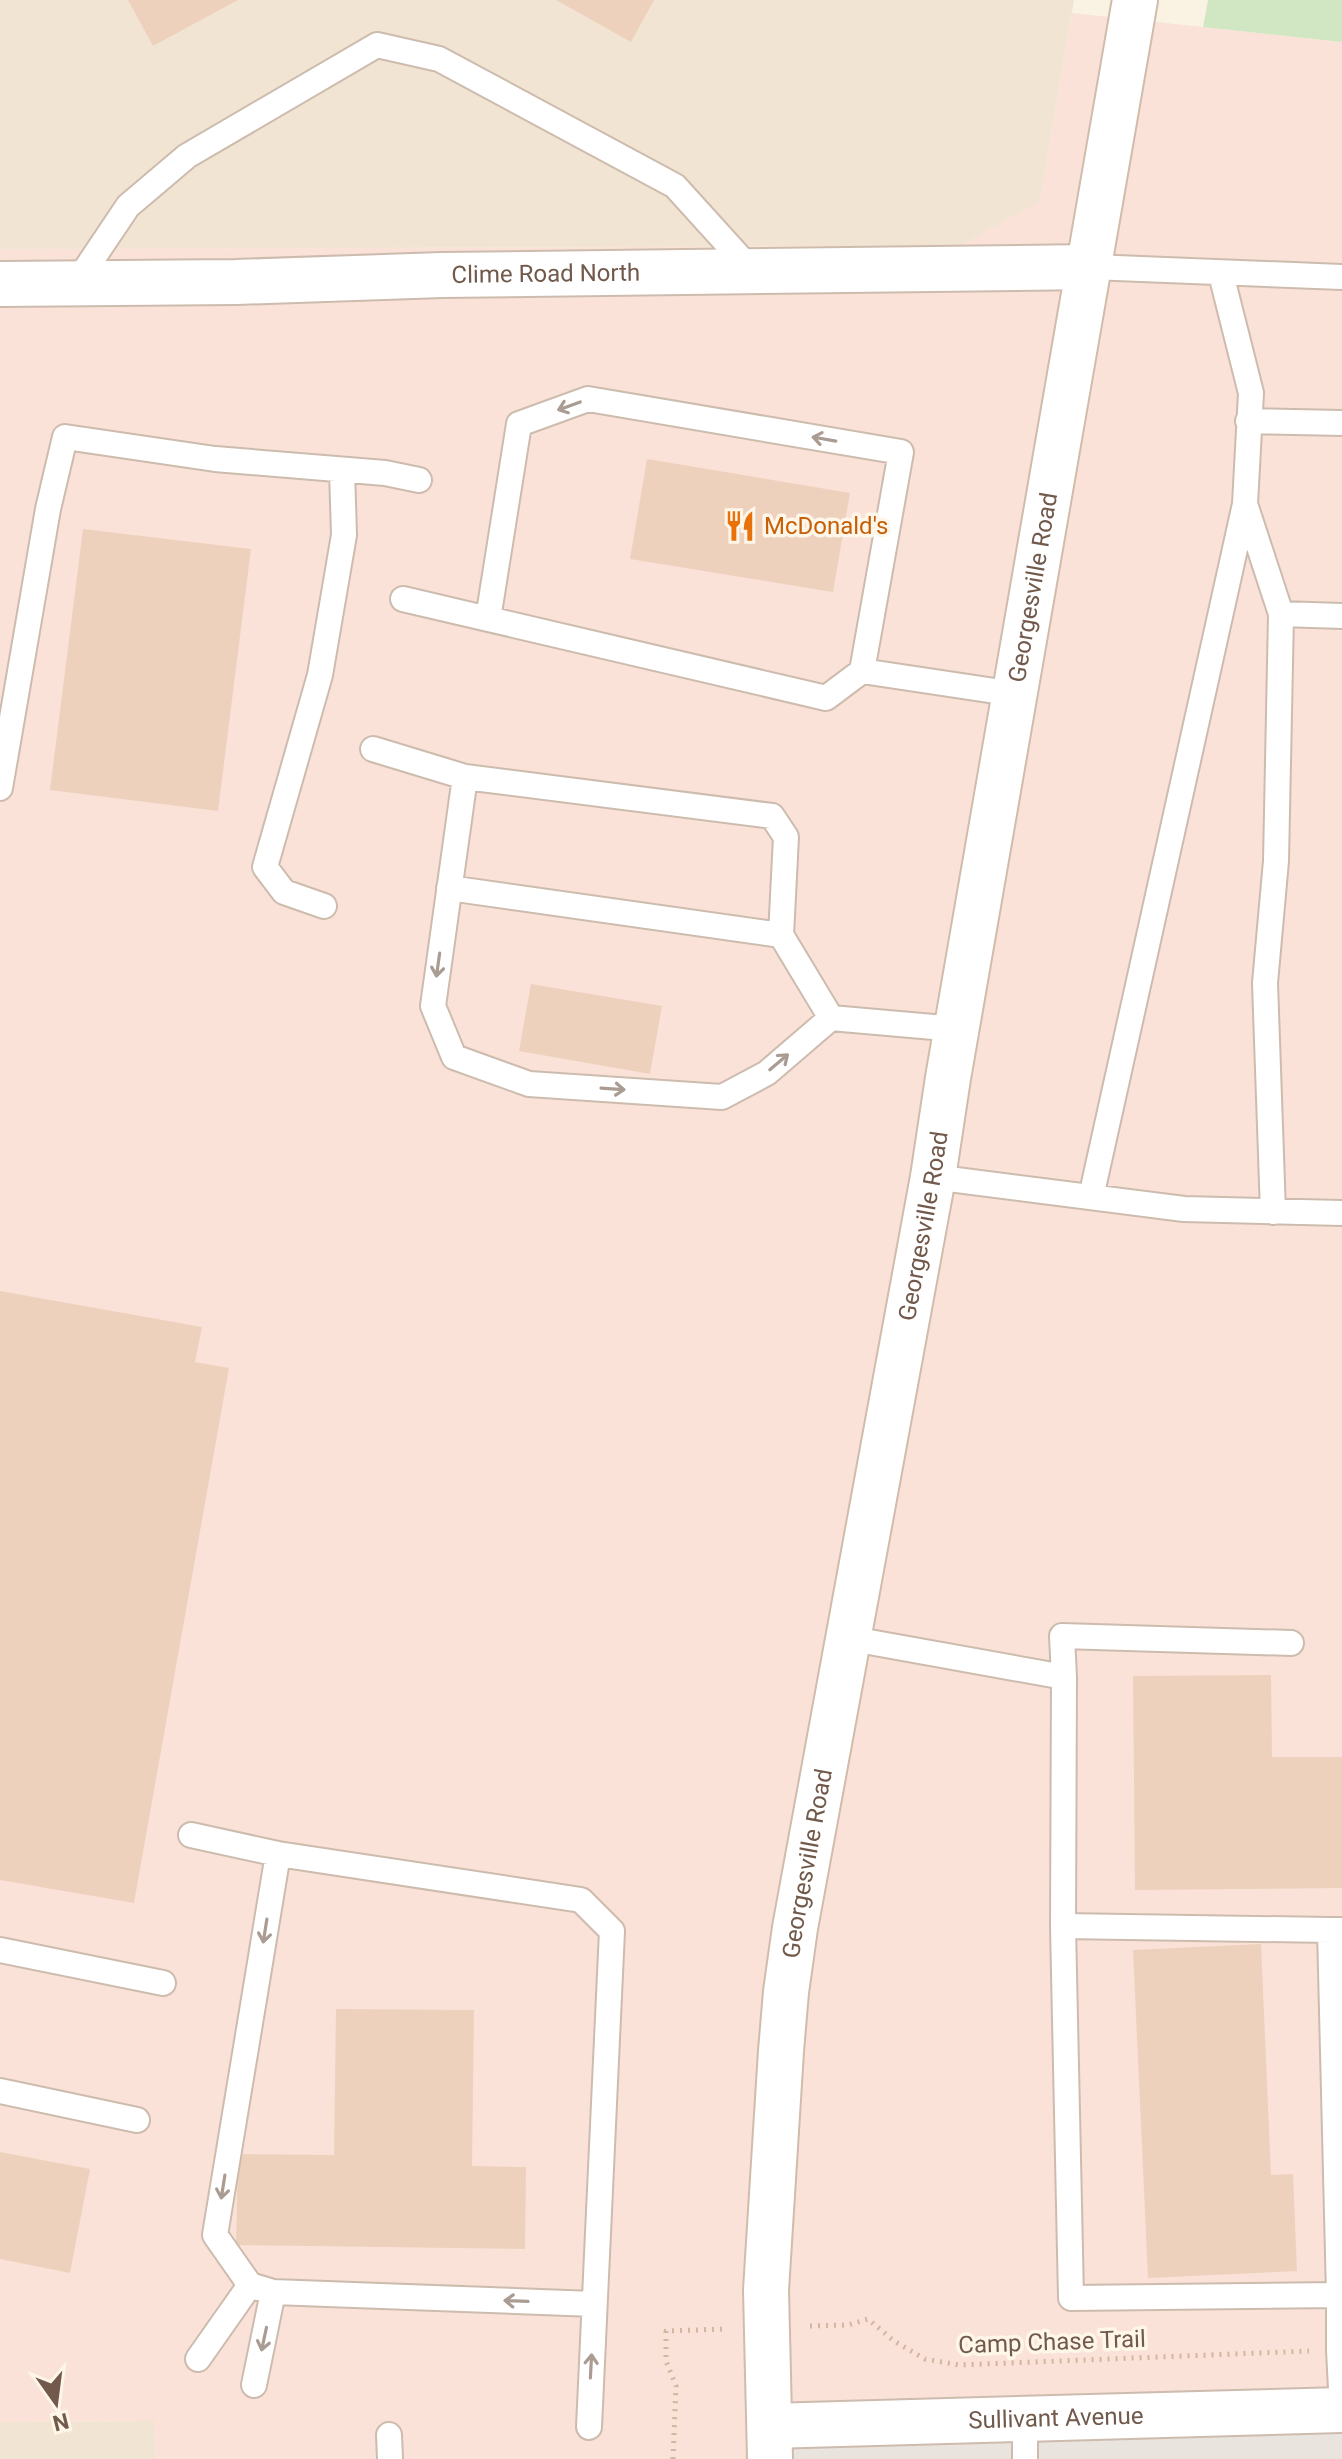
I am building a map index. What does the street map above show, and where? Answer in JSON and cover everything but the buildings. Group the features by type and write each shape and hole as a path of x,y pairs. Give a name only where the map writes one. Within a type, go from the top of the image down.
{"main road":[{"name":"Georgesville Road","path":"770,2442 765,2327 786,1992 795,1928 933,1177 1135,0"},
{"name":"Clime Road North","path":"0,284 1091,267"},
{"name":"Sullivant Avenue","path":"770,2442 1025,2439 1342,2409"}],"lane":[{"path":"77,282 128,206 187,156 377,45 439,59 675,186 752,271"},
{"path":"1091,267 1342,277"},
{"path":"1091,1197 1245,504 1251,393 1221,274"},
{"path":"403,599 488,619 826,698 862,671 901,452 588,399 519,424 488,619"},
{"path":"1248,421 1342,423"},
{"path":"0,788 48,509 65,437 215,459 385,473 419,480"},
{"path":"324,906 284,892 265,867 320,675 344,535 342,470"},
{"path":"1245,504 1281,614 1276,861 1265,983 1273,1212"},
{"path":"1281,614 1342,616"},
{"path":"862,671 1015,694"},
{"path":"373,749 465,777 772,816 786,837 781,935 831,1018"},
{"path":"465,777 433,1006 454,1057 529,1084 722,1097 767,1073 831,1018 956,1029"},
{"path":"449,888 781,935"},
{"path":"933,1177 1184,1209 1342,1213"},
{"path":"1291,1643 1062,1636 1063,1926 1071,2298 1339,2295"},
{"path":"847,1638 1064,1677"},
{"path":"191,1835 278,1854 581,1900 612,1931 589,2427"},
{"path":"278,1854 215,2235 262,2288 594,2304"},
{"path":"1063,1926 1336,1930 1342,2409"},
{"path":"0,1950 163,1983"},
{"path":"0,2091 137,2120"},
{"path":"198,2359 262,2288"},
{"path":"254,2385 262,2288"}],"path":[{"name":"Camp Chase Trail","path":"673,2459 676,2386 666,2361 666,2331 848,2325 868,2319 894,2341 925,2359 959,2365 1339,2350"}],"shaded area":[{"path":"0,0 1074,0 1040,202 960,246 0,249"},
{"path":"1072,13 1342,42 1342,2399 766,2459 156,2459 155,2421 0,2422 0,249 960,246 1040,201"},
{"path":"1342,2399 1342,2459 766,2459 763,2435"},
{"path":"155,2421 156,2459 0,2459 0,2422"}],"green space":[{"path":"1208,0 1342,0 1342,42 1203,27"}],"place":[{"name":"McDonald's","path":"740,526"}]}
